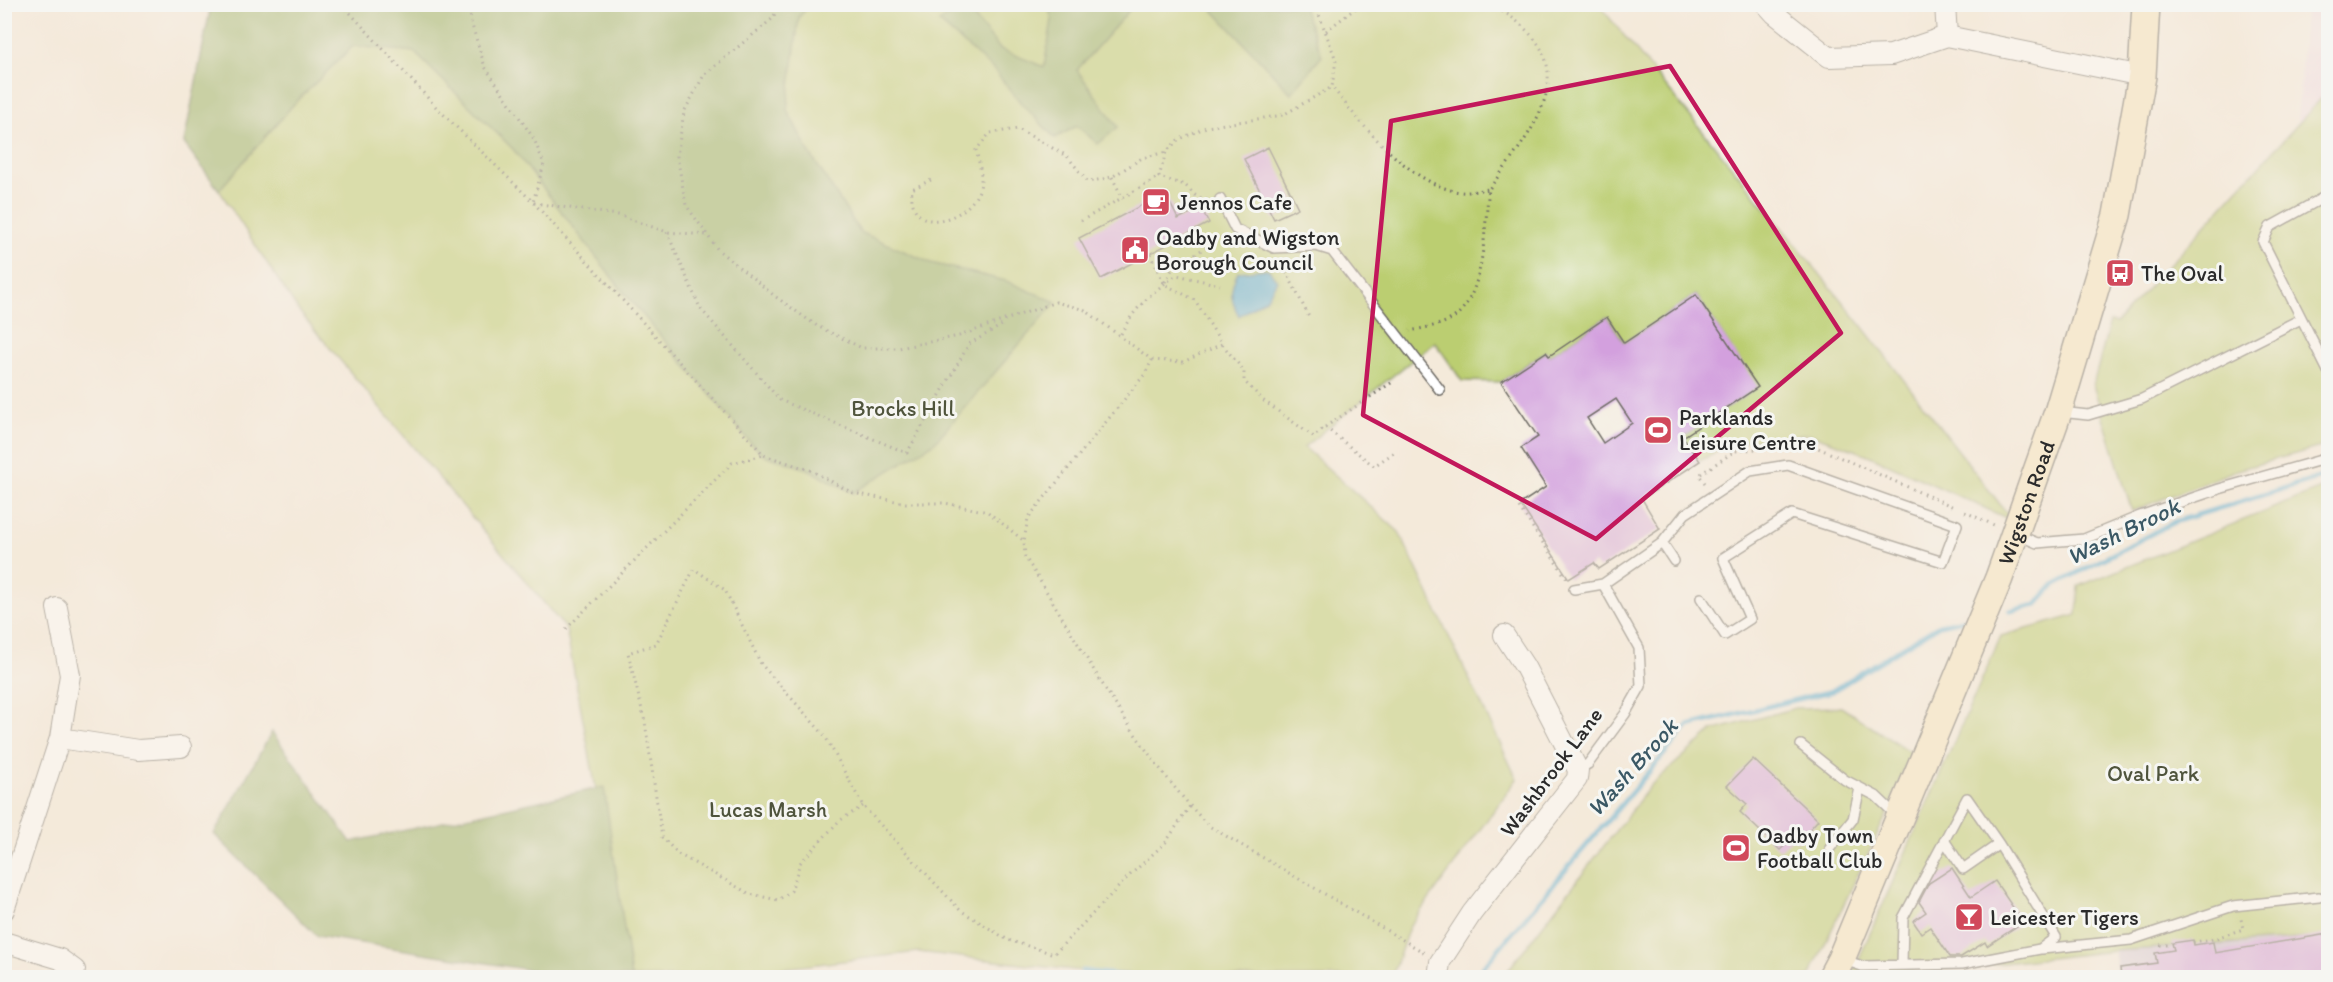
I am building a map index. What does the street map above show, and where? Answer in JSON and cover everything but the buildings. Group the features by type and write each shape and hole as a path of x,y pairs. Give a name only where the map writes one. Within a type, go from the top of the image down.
{"main road":[{"name":"Wigston Road","path":"1836,968 1901,819 2015,534 2058,412 2117,215 2142,76 2146,4"}],"street":[{"path":"1766,4 1775,15 1829,57 1891,55 1947,36 2142,76"},
{"path":"1945,4 1947,36"},
{"path":"4,910 60,738 70,675 57,608"},
{"path":"1504,635 1525,667 1578,770"},
{"path":"60,738 138,750 181,747"},
{"name":"Washbrook Lane","path":"1439,970 1472,913 1576,779 1578,770"},
{"path":"4,942 60,959 75,970"}],"lane":[{"path":"2328,195 2270,227 2263,242 2328,371"},
{"path":"1220,199 1235,229 1274,249 1316,246 1332,251 1440,390"},
{"path":"2058,412 2088,414 2142,399 2301,319"},
{"path":"2015,534 2037,543 2084,539 2140,516 2219,489 2328,458"},
{"path":"1574,589 1603,584 1662,543 1685,514 1750,471 1788,465 1957,525 1943,561 1792,514 1723,558 1750,618 1725,635 1701,598"},
{"path":"1662,543 1674,561"},
{"name":"Washbrook Lane","path":"1578,770 1588,764 1625,714 1641,686 1639,648 1603,584"},
{"path":"1801,745 1830,769 1876,796 1901,819"},
{"path":"1830,848 1853,819 1860,788"},
{"path":"1902,965 1903,918 1967,798 1999,844 2056,937 2040,949"},
{"path":"1944,840 1963,869 1999,844"},
{"path":"1836,968 1962,964 2040,949 2131,940 2239,905 2319,897"}],"path":[{"path":"342,4 437,108 532,202 764,455 810,470 853,493 906,502 945,503 988,512 1024,541"},
{"path":"469,4 471,22 485,67 534,139 544,164 532,202"},
{"path":"781,4 772,18 704,75 684,112 676,156 686,205 718,250 776,297 817,326 862,348 899,348 959,336 1056,302 1085,310 1121,334 1152,360 1184,362 1222,344"},
{"path":"1315,4 1335,60 1332,87 1359,122 1393,154 1426,179 1461,192 1489,189"},
{"path":"1326,32 1360,4"},
{"path":"1388,4 1427,4"},
{"path":"1396,333 1440,324 1458,314 1477,286 1489,189 1525,141 1540,113 1548,86 1547,63 1536,40 1512,16 1495,7 1479,4"},
{"path":"1081,221 1159,177 1166,152 1178,140 1206,127 1283,114 1332,87"},
{"path":"931,180 912,189 911,200 920,216 934,222 957,215 973,202 980,187 981,170 976,150 990,133 1018,129 1067,156 1088,182 1112,177 1143,158 1166,152"},
{"path":"1112,177 1123,199"},
{"path":"1159,177 1185,185 1195,195 1211,201 1220,199"},
{"path":"532,202 618,215 668,232 708,235"},
{"path":"1164,284 1173,268 1235,229"},
{"path":"668,232 700,308 780,400 907,453 969,344 1014,318"},
{"path":"1274,249 1310,319"},
{"path":"1150,254 1164,284 1195,300 1222,344 1244,371 1244,381 1264,401 1314,437 1325,427 1394,381"},
{"path":"1121,334 1128,319 1164,284 1177,275 1220,285"},
{"path":"1152,360 1145,374 1028,518 1024,541 1025,557 1105,689 1180,796 1209,826 1439,970"},
{"path":"1325,427 1374,466 1395,452"},
{"path":"1708,488 1700,475 1735,451 1809,444 2015,534"},
{"path":"566,629 732,463 764,455"},
{"path":"1519,507 1574,589"},
{"path":"863,806 839,821 800,863 792,891 778,900 750,894 678,854 662,837 645,722 628,653 656,644 694,568 725,590 761,664 825,736 863,806 960,910 1008,940 1054,954 1128,876 1166,842 1190,806"},
{"path":"2193,942 2213,939 2243,929 2239,905"}],"highlighted area":[{"path":"1670,66 1841,333 1596,539 1363,415 1391,121"}],"shaded area":[{"path":"2306,5 2328,5 2328,91 2297,125"},
{"path":"2328,938 2328,977 2119,977 2114,951"}],"green space":[{"name":"Brocks Hill","path":"211,5 1599,5 1851,312 2013,521 1868,455 1810,434 1733,442 1700,461 1683,437 1757,387 1696,295 1624,343 1607,317 1549,356 1545,352 1501,382 1462,381 1435,342 1304,447 1399,532 1517,779 1409,927 1392,977 1191,977 1082,971 918,952 709,977 631,977 566,629 298,310 219,190 184,143"},
{"path":"211,5 810,5 799,17 787,110 809,152 860,232 931,263 1006,281 1056,302 934,443 853,493 810,470 764,455 750,442 621,289 513,149 414,52 353,46 294,104 219,190 184,143"},
{"path":"964,5 1000,49 1044,67 1052,20 1048,5 1134,5 1077,70 1118,127 1098,144 1077,126 1055,138 1022,104 993,69 939,22"},
{"path":"1208,5 1302,5 1322,56 1291,93"},
{"path":"2328,91 2328,445 2237,470 2132,511 2093,385 2110,322 2116,323"},
{"name":"Oval Park","path":"2328,486 2328,937 2114,951 1966,967 1853,972 2001,636 2077,615 2079,586"},
{"name":"Oadby Town Football Club","path":"1841,707 1910,752 1889,810 1809,977 1502,978 1651,785 1712,731 1795,708"},
{"path":"272,732 351,842 604,787 631,977 574,977 317,936 214,834"}],"water":[{"path":"1268,269 1277,280 1267,298 1239,316 1232,294 1238,272"}],"waterway":[{"name":"Wash Brook","path":"2010,611 2036,605 2054,585 2174,522 2328,475"},
{"name":"Wash Brook","path":"1474,978 1688,726 1832,691 1939,625 1968,619"},
{"name":"Wash Brook","path":"1082,971 1141,978"}],"place":[{"name":"Jennos Cafe","path":"1156,202"},
{"name":"Oadby and Wigston Borough Council","path":"1135,250"},
{"name":"The Oval","path":"2120,273"},
{"name":"Parklands Leisure Centre","path":"1658,430"},
{"name":"Oadby Town Football Club","path":"1736,848"},
{"name":"Leicester Tigers","path":"1969,917"}],"park label":[{"name":"Lucas Marsh","path":"768,809"}]}
